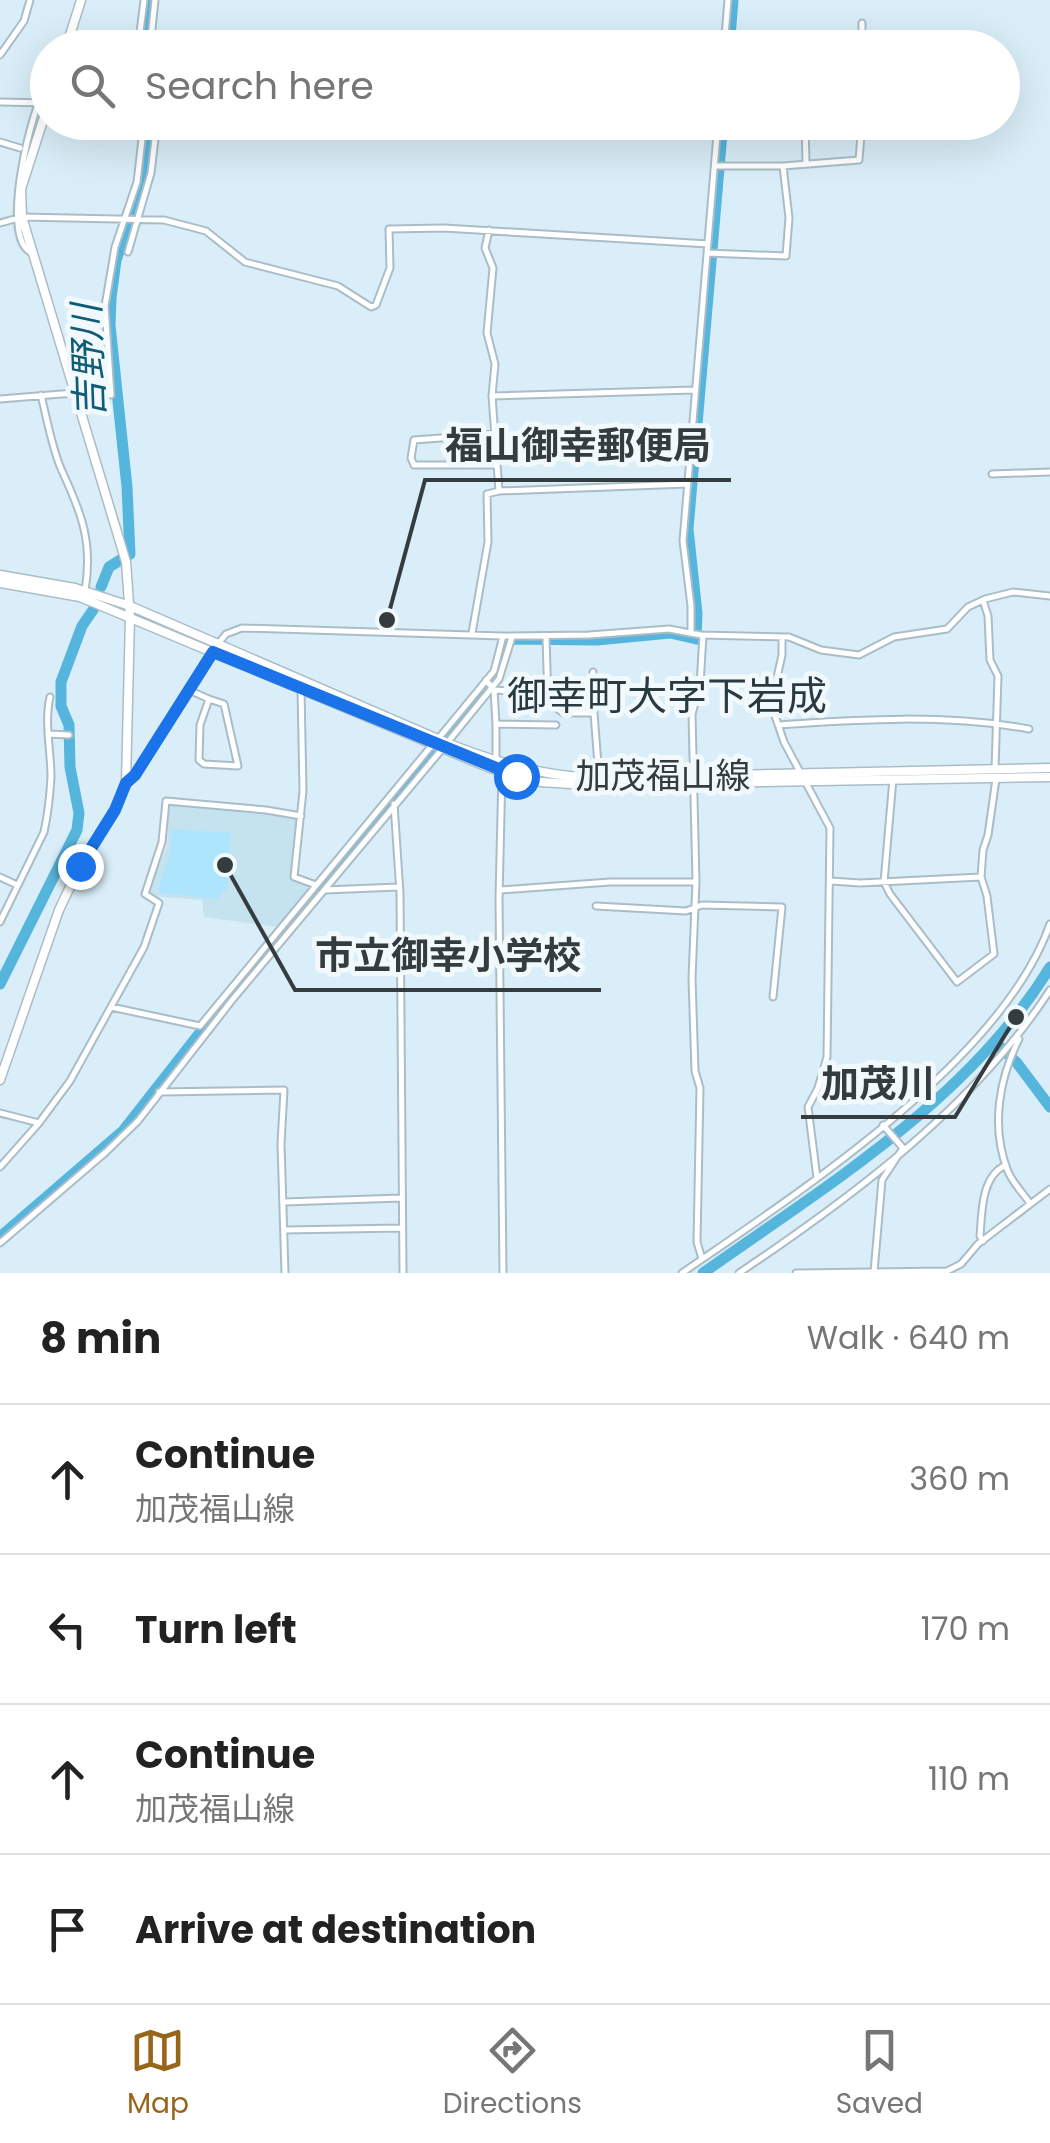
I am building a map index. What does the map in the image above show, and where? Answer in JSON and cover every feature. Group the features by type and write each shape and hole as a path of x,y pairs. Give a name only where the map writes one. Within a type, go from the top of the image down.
{"main road":[{"path":"72,30 81,0"},
{"path":"0,1080 58,910 115,810 126,783 130,606 125,559 17,217 21,189 37,140"},
{"name":"加茂福山線","path":"0,581 85,591 130,606 301,689 440,744 546,775 599,782"},
{"name":"加茂福山線","path":"0,581 70,594 215,648 502,772 541,782 996,773 1050,777"},
{"path":"126,783 191,691 215,648"},
{"name":"加茂福山線","path":"804,778 894,779 1050,768"}],"street":[{"path":"0,55 24,21 30,0"},
{"path":"140,30 144,0"},
{"path":"152,30 155,0"},
{"path":"726,30 728,0"},
{"path":"862,23 862,30"},
{"path":"0,102 30,102"},
{"path":"17,217 11,177 30,126"},
{"path":"111,395 105,306 115,247 137,182 142,140"},
{"path":"128,252 151,173 155,140"},
{"path":"702,1259 697,1242 700,1134 692,978 696,882 692,714 700,685 683,541 718,140"},
{"path":"805,140 806,163"},
{"path":"718,166 859,160 861,140"},
{"path":"0,142 20,148"},
{"path":"707,253 786,256 789,218 784,166"},
{"path":"0,223 17,217 126,216 164,220 206,231 246,262 338,286 371,307 376,304 390,268 389,229 488,230 708,244"},
{"path":"488,230 485,248 493,268 487,333 495,364 492,396 499,491"},
{"path":"492,396 696,390"},
{"path":"0,399 74,393"},
{"path":"41,396 62,473 87,534 90,560 85,591"},
{"path":"494,434 414,440 412,458 414,464 497,464"},
{"path":"992,474 1050,472"},
{"path":"472,634 488,542 488,494 688,484"},
{"path":"215,648 226,634 242,628 512,638 669,628 697,634 782,637 821,650 860,655 894,637 947,629 968,607 983,600 1013,592 1050,596"},
{"path":"894,779 884,882 957,982 994,954 982,877 996,773 998,676 990,660 988,616 983,600"},
{"path":"503,636 491,685 496,763 502,772 503,1273"},
{"path":"782,637 771,704 830,828 827,1057 808,1107 817,1178"},
{"path":"110,1007 200,1026 491,685 512,638"},
{"path":"545,638 548,701 562,713 594,713"},
{"path":"593,672 599,782"},
{"path":"491,685 546,693"},
{"path":"301,689 303,791 294,876 320,887 398,887"},
{"path":"191,691 224,704 238,766 204,764 198,760 200,725 209,699"},
{"path":"0,922 3,907 44,832 51,778 50,696"},
{"path":"778,725 842,720 997,723 1029,729"},
{"path":"496,724 556,725"},
{"path":"49,734 69,736"},
{"path":"0,1243 124,1136 320,887 394,804 440,744"},
{"path":"0,1167 39,1124 70,1081 144,947 158,904 145,894 162,842 166,801 300,816"},
{"path":"394,804 402,962 403,1273"},
{"path":"0,877 17,885"},
{"path":"831,881 982,877"},
{"path":"502,890 610,882 696,882"},
{"path":"596,906 686,911 702,905 782,907 773,998"},
{"path":"682,1273 817,1178 920,1094 984,1032 1024,973 1050,924"},
{"path":"1030,1203 1006,1165 1000,1141 1000,1098 1006,1066 1050,990"},
{"path":"739,1273 864,1183 990,1069 1023,1032"},
{"path":"159,1092 284,1090 284,1273"},
{"path":"0,1113 39,1124"},
{"path":"883,1125 903,1148"},
{"path":"874,1272 882,1180 903,1148"},
{"path":"982,1241 986,1192 996,1171 1006,1165"},
{"path":"796,1273 947,1270 961,1264 982,1241 1050,1189"},
{"path":"284,1202 401,1198"},
{"path":"285,1230 402,1228"}],"shaded area":[{"path":"173,802 294,816 297,820 292,875 295,882 312,885 278,927 204,917 202,900 151,896 148,892 167,846 169,807"},
{"path":"172,829 231,833 227,890 220,899 161,893 158,889 170,855"}],"waterway":[{"name":"吉野川","path":"146,30 150,0"},
{"path":"730,30 733,0"},
{"name":"吉野川","path":"101,587 109,567 130,554 111,298 116,260 143,186 149,140"},
{"path":"696,639 688,529 721,140"},
{"name":"吉野川","path":"0,984 77,830 79,813 70,767 69,725 61,706 61,682 82,626 93,610"},
{"path":"0,1237 123,1131 217,1011 492,682 508,639 597,640 670,633 701,640"},
{"path":"703,1273 846,1173 937,1099 1017,1015 1050,967"},
{"path":"996,1043 1017,1063 1050,1107"}],"place":[{"name":"福山御幸郵便局","path":"387,620"},
{"name":"市立御幸小学校","path":"225,865"},
{"name":"加茂川","path":"1016,1017"}],"district":[{"name":"御幸町大字下岩成","path":"667,696"}],"route":[{"path":"80,866 115,810 126,783 191,691 213,652 516,776"}]}
